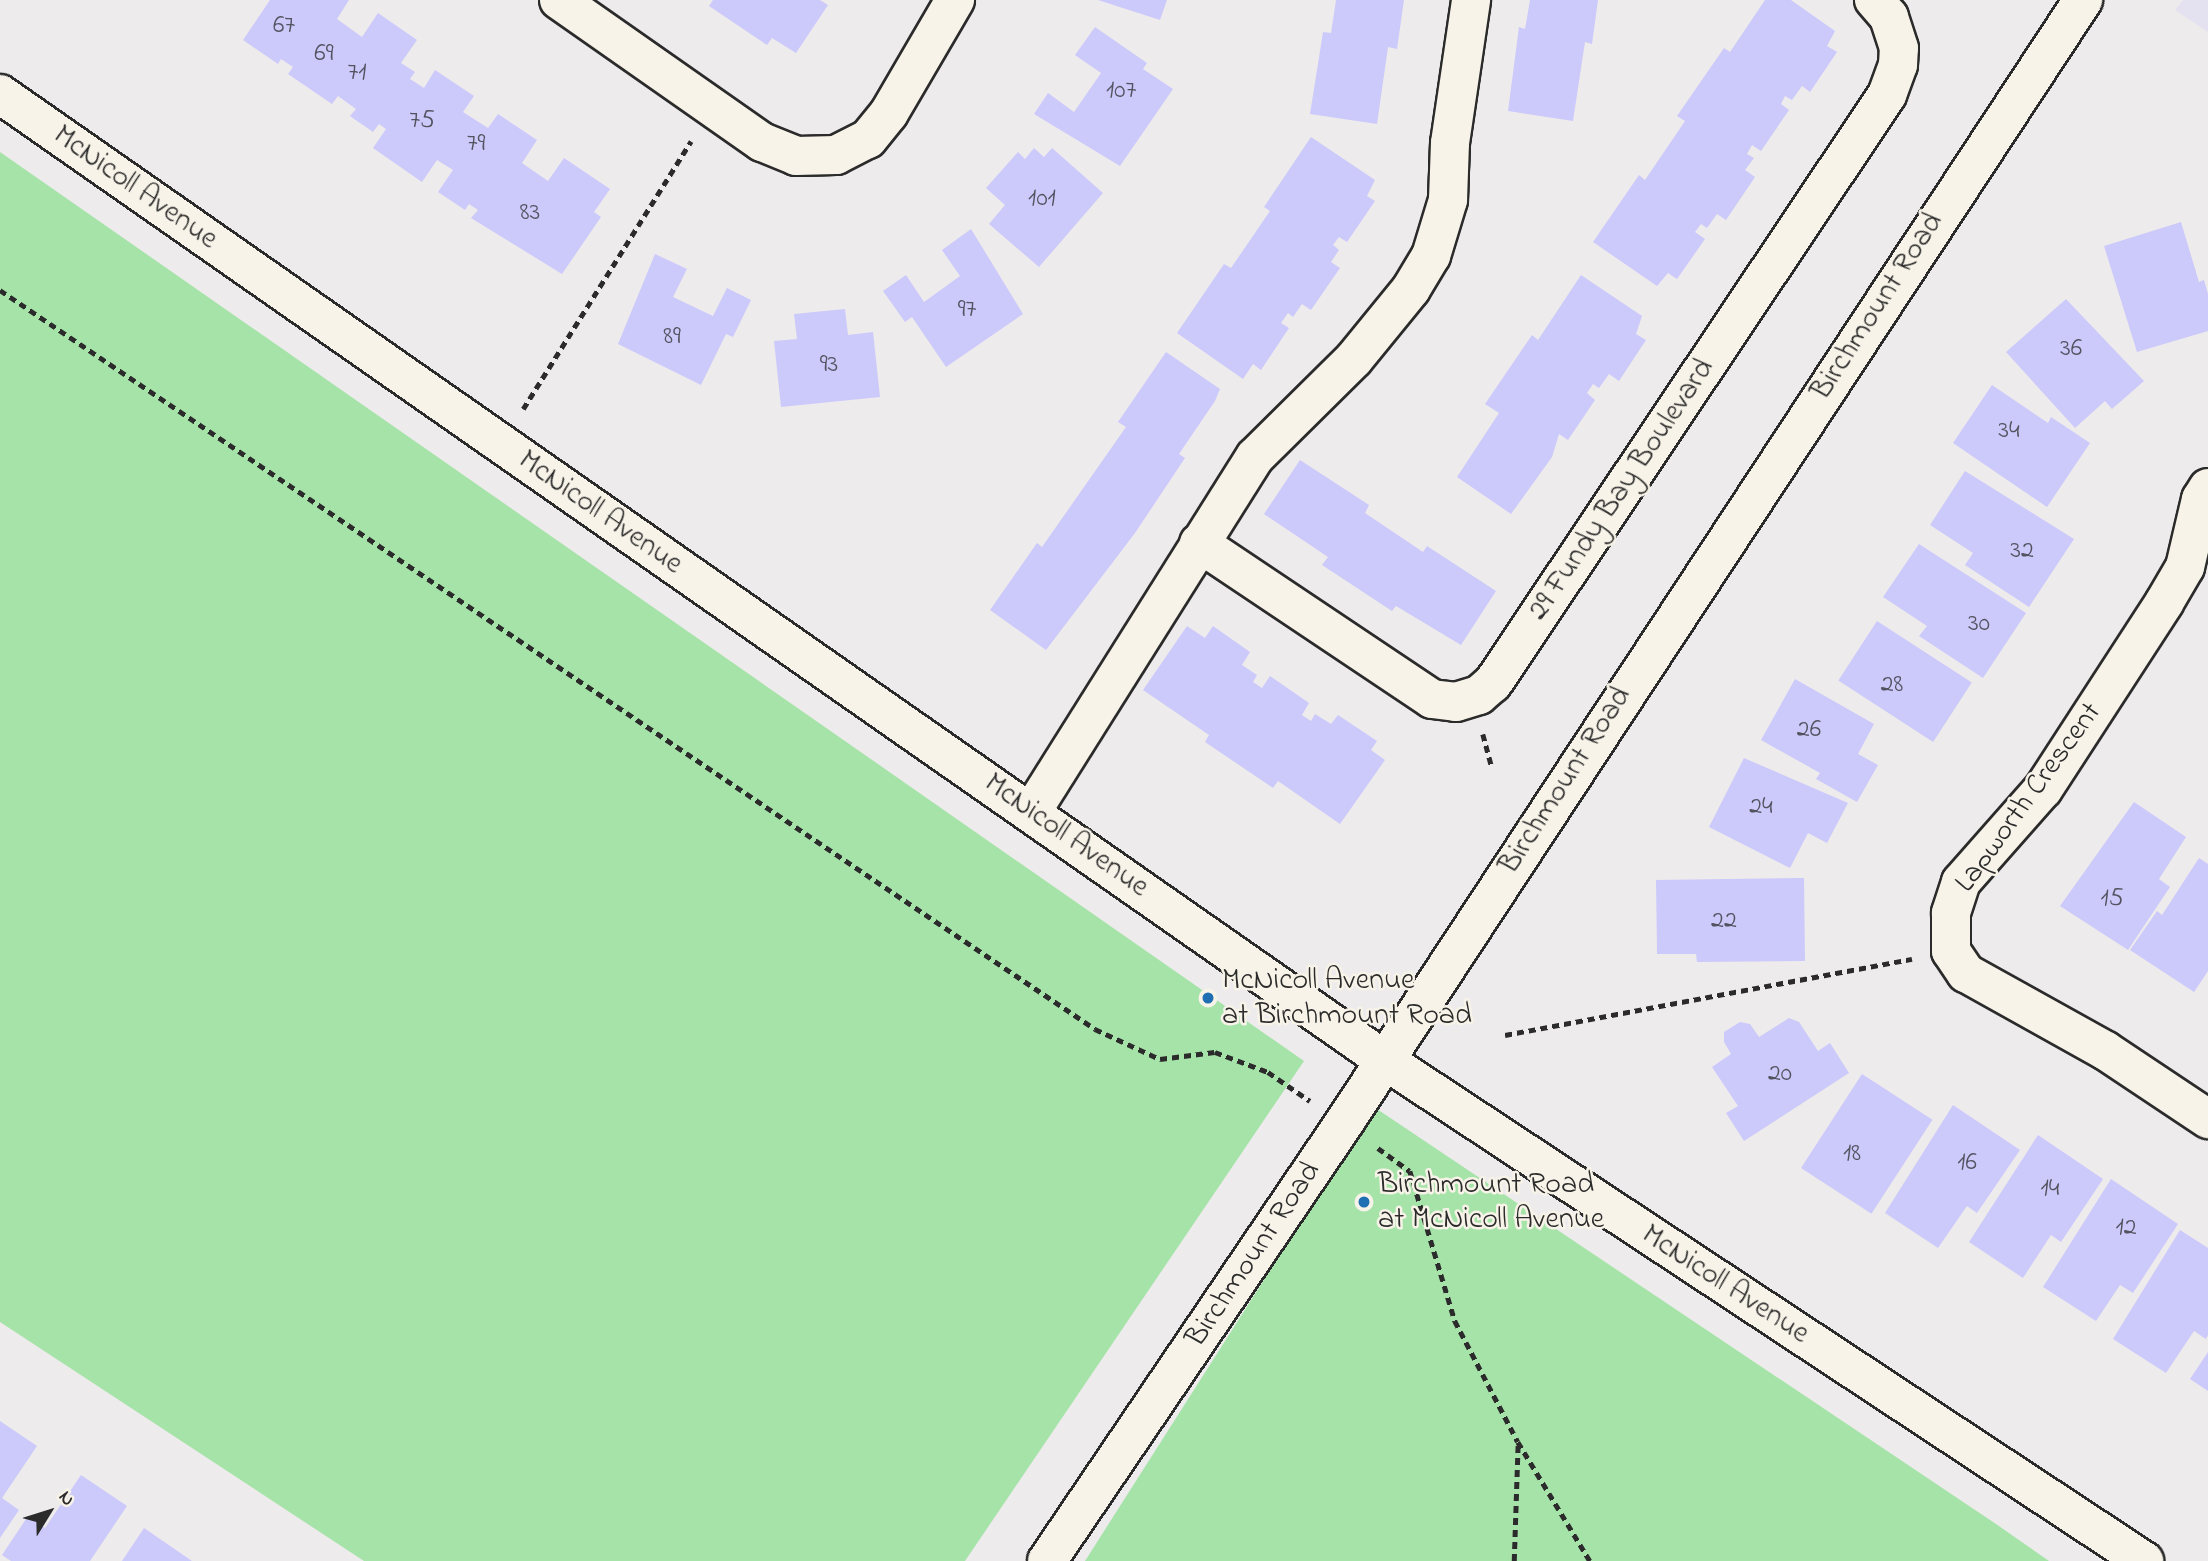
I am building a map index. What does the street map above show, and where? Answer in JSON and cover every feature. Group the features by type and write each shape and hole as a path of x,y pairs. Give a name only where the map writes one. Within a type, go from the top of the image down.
{"main road":[{"path":"559,0 762,142 796,156 836,155 868,139 890,113 955,0"},
{"path":"1032,811 1255,457 1347,367 1412,289 1431,256 1448,200 1450,143 1471,0"},
{"name":"29 Fundy Bay Boulevard","path":"1199,543 1433,699 1456,702 1479,695 1501,671 1887,95 1898,65 1899,48 1889,17 1874,0"},
{"name":"Birchmount Road","path":"1047,1561 1383,1059 2083,0"},
{"name":"McNicoll Avenue","path":"0,94 1032,811 1383,1059 2144,1561"},
{"name":"Lapworth Crescent","path":"1951,951 1951,913 1961,882 2043,789 2164,603 2185,567 2201,499 2208,488"},
{"path":"1951,951 1965,973 2106,1051 2208,1119"}],"path":[{"path":"545,372 712,108"},
{"path":"0,290 1096,1029 1160,1059 1215,1052 1268,1072"},
{"path":"1505,1035 1951,951"},
{"path":"1410,1171 1455,1321 1518,1442 1590,1561"},
{"path":"1514,1561 1518,1442"}],"shaded area":[{"path":"2183,0 2208,0 2208,32 2175,10"}],"green space":[{"path":"0,152 1304,1061 965,1561 364,1561 0,1322"},
{"path":"1374,1107 1996,1524 2049,1561 1085,1561"}],"building":[{"path":"270,0 349,0 337,19 362,37 378,13 417,40 401,63 415,72 410,79 424,88 435,70 474,96 463,112 488,128 498,114 537,140 522,163 548,181 564,158 610,189 594,212 601,217 562,274 471,218 478,210 469,204 465,210 438,192 453,170 437,160 422,182 373,148 386,129 379,124 373,132 350,116 356,109 338,96 332,104 288,74 293,67 281,59 278,64 243,40"},
{"path":"713,0 820,0 828,5 796,53 772,38 767,45 709,6"},
{"path":"1098,0 1167,0 1160,20"},
{"path":"1336,0 1404,0 1397,49 1388,47 1377,124 1310,114 1323,32 1331,33"},
{"path":"1530,0 1598,0 1592,44 1585,42 1573,121 1508,111 1519,27 1525,29"},
{"path":"1765,0 1791,0 1835,31 1827,46 1837,52 1810,92 1802,86 1792,100 1785,96 1781,104 1789,110 1761,151 1752,145 1747,154 1754,158 1745,170 1755,177 1726,220 1717,214 1707,228 1701,224 1695,232 1705,239 1677,279 1668,273 1657,286 1593,242 1639,175 1645,180 1685,121 1677,116 1724,48 1730,52"},
{"path":"1095,27 1147,63 1143,69 1173,89 1120,166 1034,114 1048,93 1074,112 1101,73 1075,55"},
{"path":"1311,137 1375,180 1367,196 1375,201 1347,242 1339,237 1333,245 1339,250 1331,262 1340,268 1311,310 1302,304 1293,317 1288,313 1281,323 1289,328 1261,370 1253,364 1243,379 1177,333 1224,264 1231,268 1270,211 1264,207"},
{"path":"1034,148 1044,157 1052,148 1103,193 1039,267 989,224 1005,205 986,188 1018,152 1025,159"},
{"path":"2181,222 2199,282 2204,280 2208,294 2208,331 2137,352 2104,246"},
{"path":"971,229 1023,314 946,367 912,317 905,322 883,291 906,275 924,302 960,276 942,250"},
{"path":"655,254 687,269 673,297 713,316 727,288 751,300 733,337 726,334 701,385 618,344"},
{"path":"1581,275 1642,316 1636,334 1646,340 1619,381 1609,374 1599,388 1593,384 1587,393 1595,400 1568,440 1559,434 1552,457 1511,514 1457,477 1499,413 1485,404 1532,335 1538,340"},
{"path":"2066,299 2144,381 2112,409 2105,401 2075,428 2006,352"},
{"path":"845,309 848,335 873,332 880,397 781,407 774,341 797,339 794,314"},
{"path":"1166,352 1220,389 1215,401 1179,454 1185,458 1135,533 1046,650 990,610 1037,543 1042,547 1126,427 1118,422"},
{"path":"1992,385 2048,423 2051,417 2090,443 2047,507 1953,443"},
{"path":"1300,460 1369,505 1365,513 1423,552 1427,546 1496,591 1461,645 1396,606 1392,611 1322,565 1328,557 1264,514"},
{"path":"1965,471 2074,539 2029,607 1965,565 1973,553 1930,525"},
{"path":"1919,544 2026,613 1983,678 1919,636 1927,626 1883,597"},
{"path":"1877,621 1972,683 1933,742 1838,681"},
{"path":"1187,626 1205,638 1213,626 1250,652 1242,665 1257,675 1253,682 1262,688 1270,676 1309,703 1302,715 1311,721 1315,714 1331,724 1338,715 1377,741 1371,750 1385,760 1340,824 1278,781 1273,788 1205,742 1209,735 1143,690"},
{"path":"1795,679 1874,724 1858,754 1878,765 1857,802 1816,779 1820,773 1761,740"},
{"path":"1744,758 1848,803 1827,843 1808,833 1790,868 1709,827"},
{"path":"2134,802 2186,837 2159,879 2170,887 2128,950 2060,906"},
{"path":"2199,858 2208,864 2208,971 2194,992 2130,950 2157,911 2162,915"},
{"path":"1804,878 1805,961 1697,962 1696,954 1657,954 1656,880"},
{"path":"1789,1018 1799,1022 1818,1051 1830,1043 1849,1073 1744,1141 1726,1113 1738,1106 1712,1067 1731,1054 1724,1042 1724,1032 1740,1022 1750,1024 1759,1037"},
{"path":"1862,1074 1932,1120 1871,1214 1801,1168"},
{"path":"1953,1105 2020,1150 1977,1213 1967,1206 1938,1248 1885,1213"},
{"path":"2038,1135 2103,1179 2061,1242 2051,1235 2023,1278 1969,1242"},
{"path":"2111,1179 2178,1224 2133,1293 2120,1285 2096,1321 2043,1287"},
{"path":"2180,1230 2208,1248 2208,1335 2206,1339 2194,1331 2166,1373 2113,1339"},
{"path":"2208,1352 2208,1391 2190,1379"},
{"path":"0,1421 37,1446 2,1498 19,1510 0,1538"},
{"path":"81,1475 127,1506 90,1561 11,1561 2,1555 28,1516 45,1528"},
{"path":"144,1528 192,1561 122,1561"}],"place":[{"name":"McNicoll Avenue at Birchmount Road","path":"1208,998"},
{"name":"Birchmount Road at McNicoll Avenue","path":"1364,1202"}]}
